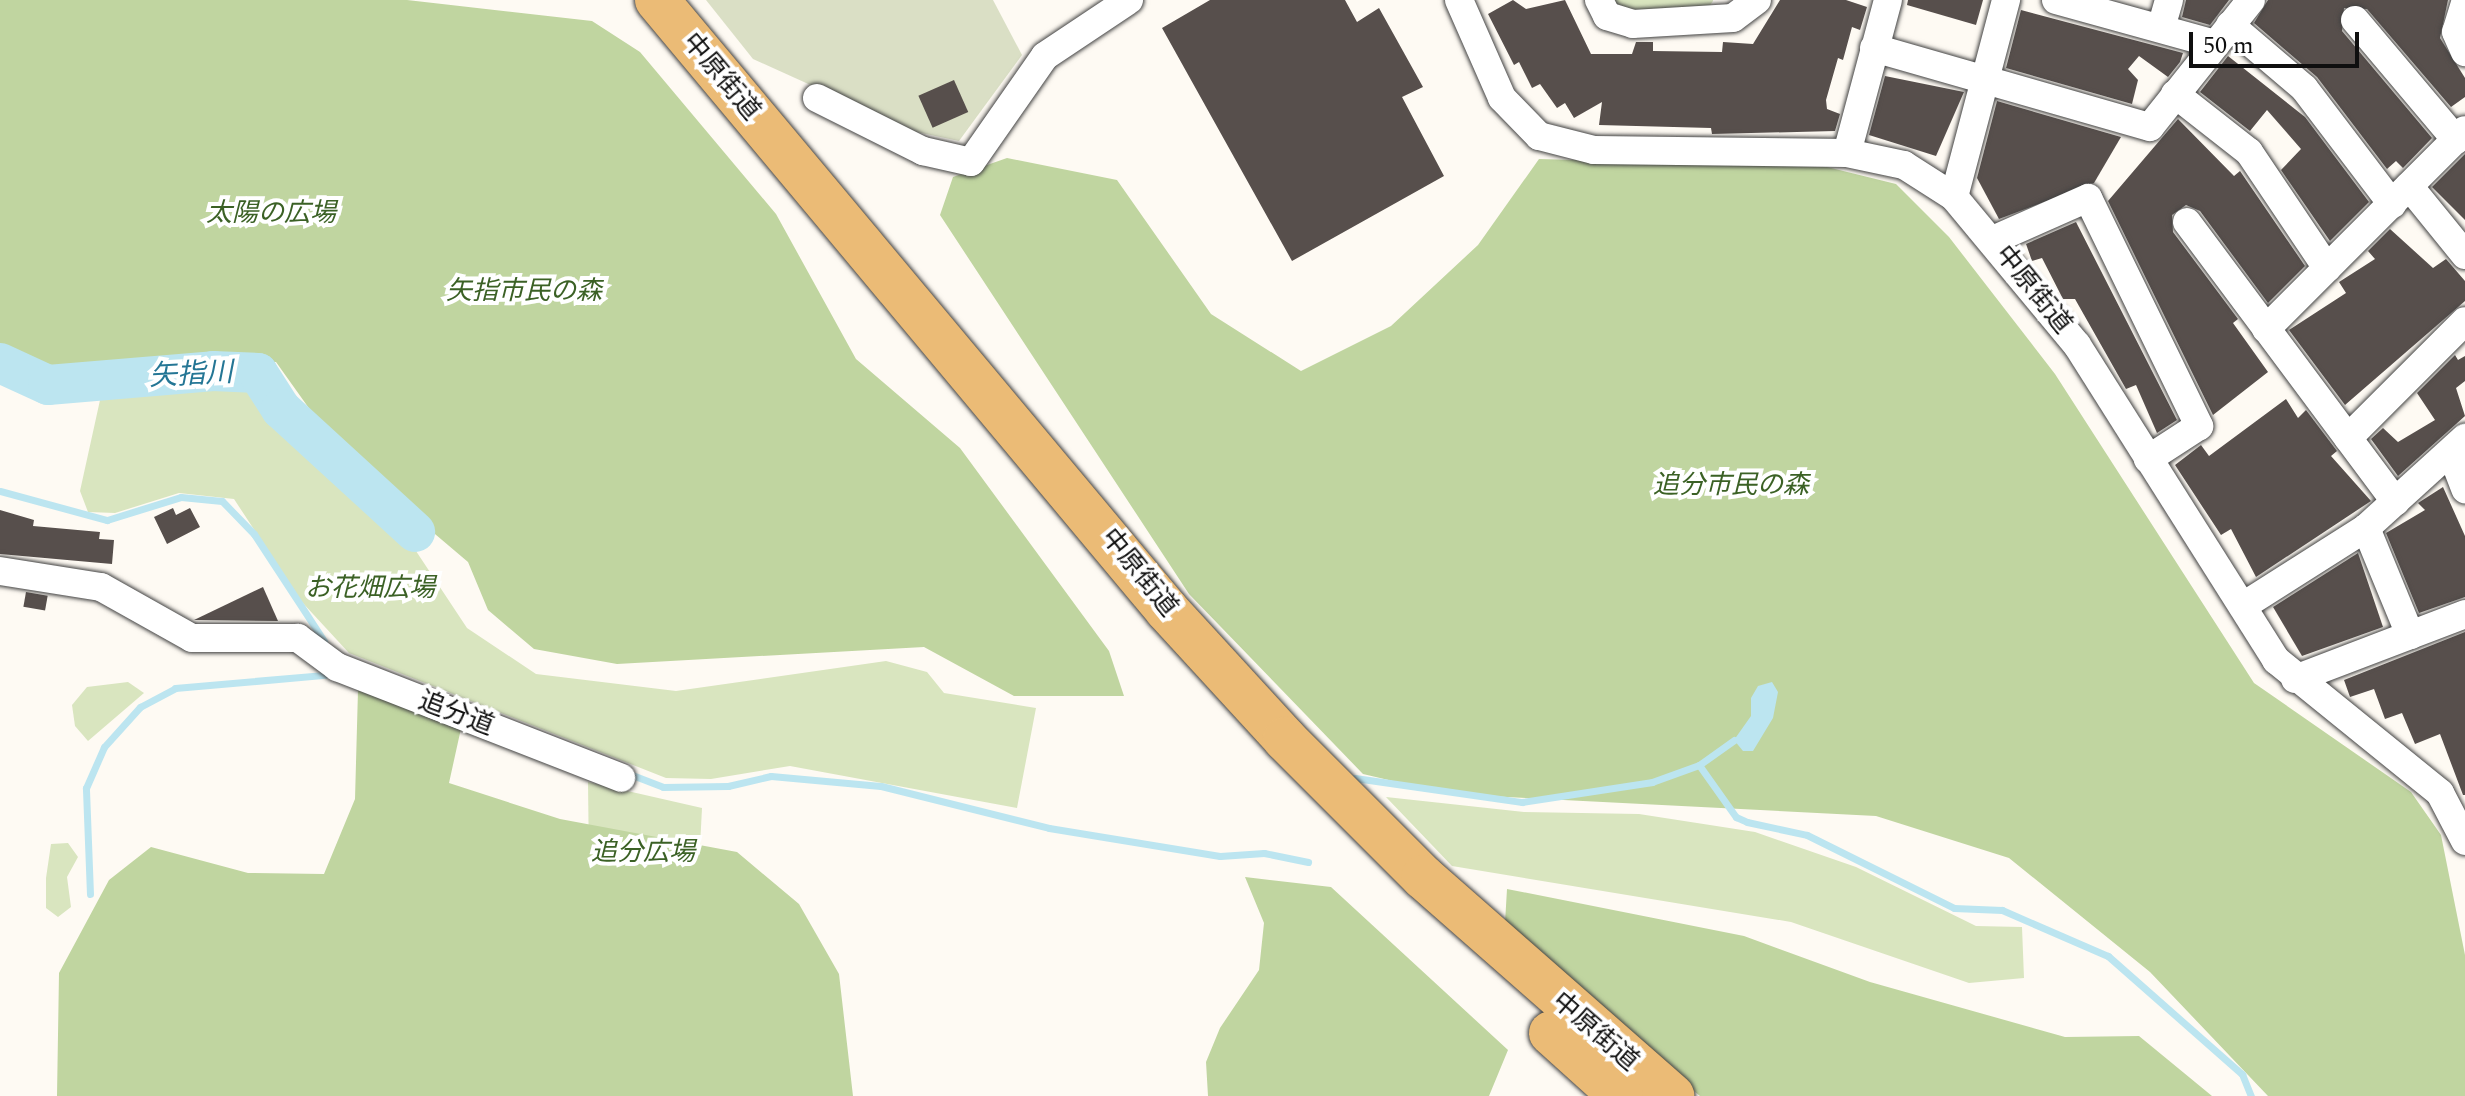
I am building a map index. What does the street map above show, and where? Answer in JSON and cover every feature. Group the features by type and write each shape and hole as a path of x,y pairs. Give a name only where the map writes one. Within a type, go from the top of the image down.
{"main road":[{"name":"中原街道","path":"629,0 1144,627 1411,904 1621,1096"},
{"name":"中原街道","path":"657,0 1167,610 1285,739 1434,887 1672,1096"}],"street":[{"path":"817,98 923,151 971,162 1045,56 1129,0"},
{"name":"中原街道","path":"1459,0 1502,98 1539,136 1594,150 1847,153 1904,165 1954,197 1993,240 2077,345 2243,606 2295,679 2440,793 2464,830"},
{"path":"1599,0 1607,16 1633,24 1728,9 1757,0"},
{"path":"1847,153 1888,0"},
{"path":"1954,197 2006,0"},
{"path":"2056,0 2161,28 2222,35 2304,88 2401,195 2465,255"},
{"path":"2161,28 2169,0"},
{"path":"1874,48 2150,127 2251,0"},
{"path":"2465,3 2456,32 2465,52"},
{"path":"2266,329 2460,135 2355,20"},
{"path":"2175,94 2249,152 2327,268"},
{"path":"1993,240 2088,198 2199,426 2148,459"},
{"path":"2187,222 2396,502"},
{"path":"2348,438 2465,321"},
{"path":"2243,606 2366,528 2458,445"},
{"path":"2458,445 2465,489"},
{"path":"2366,528 2410,635"},
{"name":"追分道","path":"0,571 101,587 192,638 298,638 347,672 621,778"},
{"path":"2295,679 2465,614"}],"green space":[{"name":"矢指市民の森","path":"0,0 407,0 592,21 640,52 776,214 856,359 960,448 1109,651 1124,696 1014,696 924,647 617,664 534,649 488,610 468,562 343,456 276,362 130,362 48,385 0,349"},
{"path":"706,0 993,0 1022,55 959,141 912,131 753,59"},
{"path":"1613,0 1713,1 1705,12 1622,10"},
{"name":"追分市民の森","path":"1007,158 1117,180 1211,314 1301,371 1391,326 1478,245 1539,159 1827,167 1896,184 1949,237 2055,374 2254,683 2411,792 2441,835 2465,955 2465,1096 2268,1096 2150,972 2009,858 1876,816 1448,794 1363,774 1189,594 940,215 953,177"},
{"name":"お花畑広場","path":"153,381 228,382 259,394 414,548 467,628 536,674 676,691 886,661 927,672 944,693 1036,708 1017,808 790,766 711,779 666,778 349,653 301,601 234,499 179,493 115,513 88,512 80,491 102,391"},
{"path":"128,682 144,693 88,741 75,726 72,705 87,687"},
{"path":"358,690 462,724 449,783 560,819 737,852 799,904 839,974 853,1096 57,1096 59,973 109,880 151,847 248,873 324,874 355,799"},
{"name":"追分広場","path":"588,782 702,808 698,885 589,867"},
{"path":"1386,797 1524,812 1639,814 1755,832 1856,867 1976,926 2022,927 2024,978 1969,983 1791,922 1452,866"},
{"path":"68,843 78,857 67,877 71,907 58,917 46,908 46,878 51,844"},
{"path":"1245,877 1331,887 1508,1050 1489,1096 1208,1096 1206,1062 1220,1028 1259,970 1264,923"},
{"path":"1507,889 1744,936 1870,982 2065,1037 2139,1036 2212,1096 1700,1096 1547,972 1505,923"}],"water":[{"path":"1772,682 1778,692 1773,718 1753,751 1743,751 1734,740 1751,716 1751,698 1758,686"}],"building":[{"path":"1210,0 1345,0 1357,22 1379,8 1423,87 1402,97 1444,176 1292,261 1162,28"},
{"path":"1513,0 1526,9 1565,0 1591,54 1632,54 1636,42 1653,42 1653,51 1722,52 1723,42 1753,44 1780,0 1846,0 1867,7 1860,30 1852,27 1843,60 1838,58 1826,100 1827,109 1840,114 1835,131 1712,134 1711,128 1599,125 1602,102 1574,118 1565,103 1557,108 1540,84 1532,88 1519,62 1514,65 1488,14"},
{"path":"1908,0 1983,0 1976,25 1907,5"},
{"path":"2186,0 2229,0 2210,25 2182,17"},
{"path":"2268,0 2448,0 2440,38 2465,78 2465,97 2451,107 2367,9 2344,8 2342,31 2432,138 2403,168 2396,161 2387,169 2317,77 2254,23"},
{"path":"2021,10 2183,53 2168,77 2139,56 2128,69 2138,80 2132,104 2006,68"},
{"path":"2228,56 2305,117 2369,202 2330,241 2281,170 2301,149 2267,110 2250,131 2200,92"},
{"path":"1885,76 1964,92 1936,156 1869,135"},
{"path":"954,80 968,112 933,128 918,96"},
{"path":"1997,101 2121,137 2094,183 1999,219 1977,178"},
{"path":"2178,119 2234,176 2240,171 2305,266 2268,303 2200,211 2186,205 2172,215 2173,232 2238,319 2233,323 2268,372 2213,415 2108,201"},
{"path":"2465,154 2465,220 2432,187"},
{"path":"2076,222 2177,420 2157,433 2136,385 2126,389 2075,299 2063,299 2042,258 2032,261 2026,244"},
{"path":"2390,229 2433,268 2446,259 2465,281 2465,301 2345,405 2289,330 2346,293 2339,282 2375,259 2368,251"},
{"path":"2455,355 2458,360 2465,356 2465,381 2456,388 2465,416 2398,476 2371,439 2383,428 2398,442 2435,420 2417,393"},
{"path":"2286,399 2298,418 2306,410 2337,451 2331,456 2371,501 2256,577 2231,529 2221,535 2175,465 2201,445 2209,456"},
{"path":"2443,487 2465,536 2465,597 2419,613 2386,533 2425,510 2418,503"},
{"path":"173,508 176,515 190,508 200,527 167,544 154,517"},
{"path":"0,510 34,520 33,526 100,532 99,539 114,540 112,564 0,554"},
{"path":"2358,553 2383,627 2302,656 2273,607"},
{"path":"263,587 278,621 194,620"},
{"path":"26,592 48,596 45,611 23,607"},
{"path":"2465,632 2463,795 2440,734 2415,744 2402,713 2385,719 2374,689 2350,697 2344,680"}],"waterway":[{"name":"矢指川","path":"0,363 48,385 213,371 258,373 281,409 415,532"},
{"path":"0,491 107,520 181,497 222,501 254,534 324,641"},
{"path":"90,894 86,788 104,747 140,707 175,688 336,674"},
{"path":"1699,765 1734,740"},
{"path":"1355,778 1522,802 1652,782 1699,765 1736,817 1807,835 1954,908 2002,910 2108,956 2242,1074 2251,1096"},
{"path":"627,773 663,787 728,786 771,776 881,786 1049,828 1220,856 1264,853 1308,862"}],"park label":[{"name":"太陽の広場","path":"271,214"}]}
